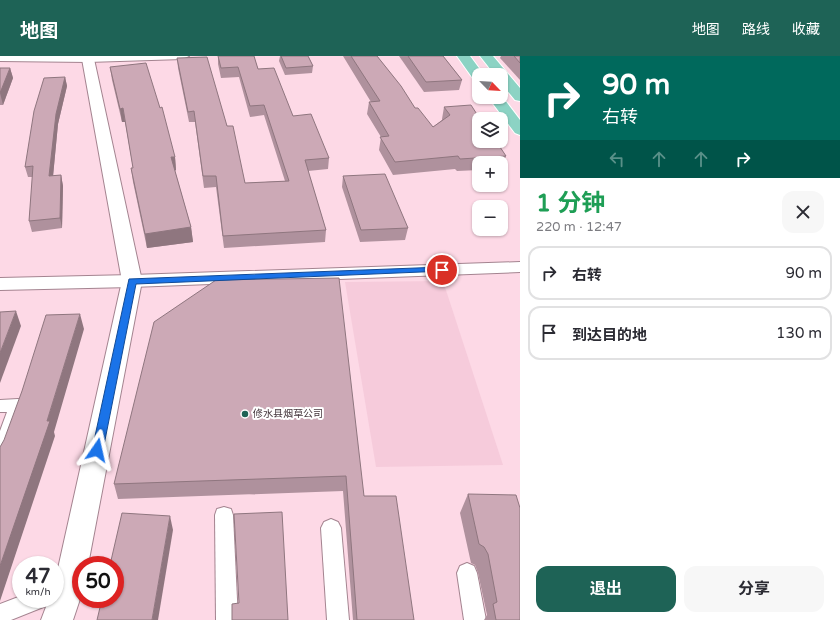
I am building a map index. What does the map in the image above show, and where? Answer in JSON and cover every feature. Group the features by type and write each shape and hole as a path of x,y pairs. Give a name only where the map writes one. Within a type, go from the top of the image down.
{"main road":[{"path":"463,56 472,68"},
{"path":"486,56 520,97"},
{"path":"64,581 132,281 88,58"},
{"path":"500,104 520,130"},
{"path":"57,620 59,608"}],"street":[{"path":"0,58 183,56"},
{"path":"0,284 132,281 520,267"},
{"path":"0,406 21,397 0,454"},
{"path":"224,515 227,620"},
{"path":"331,528 338,620"},
{"path":"467,573 476,620"},
{"path":"0,614 16,608"}],"shaded area":[{"path":"443,281 503,465 376,467 345,282"}],"building":[{"path":"218,56 254,56 258,69 274,68 293,116 311,114 329,158 305,160 326,230 223,236 216,176 203,176 194,111 188,112 177,58 207,57 227,126 233,126 245,183 289,181 264,105 250,106 238,67 221,68"},
{"path":"281,56 308,56 313,66 286,68"},
{"path":"351,56 377,56 401,86 415,108 418,108 433,127 450,115 444,107 471,105 476,112 472,112 472,148 501,148 506,156 472,156 472,158 460,159 458,156 395,162 380,137 389,136 369,102 380,101"},
{"path":"408,56 443,56 462,80 426,82"},
{"path":"514,56 520,56 520,63"},
{"path":"146,63 160,108 162,107 175,157 171,157 191,227 145,234 131,168 133,168 123,108 120,109 110,67"},
{"path":"0,68 10,68 0,93"},
{"path":"65,77 56,114 49,176 61,175 60,218 29,221 33,166 25,167 34,111 44,78"},
{"path":"385,174 408,228 361,230 343,176"},
{"name":"修水县烟草公司","path":"339,278 364,496 396,496 414,620 357,620 346,476 114,484 154,322 216,280"},
{"path":"16,311 0,353 0,312"},
{"path":"80,314 47,421 50,421 0,566 0,447 22,391 46,315"},
{"path":"468,494 516,495 520,508 520,620 496,620 493,604 497,602 488,554 484,547 479,544"},
{"path":"282,512 288,620 232,620 232,604 239,603 234,514"},
{"path":"122,513 170,516 152,620 97,620 100,608 124,608 124,556 112,556"}],"place":[{"name":"修水县烟草公司","path":"245,414"}],"route":[{"path":"97,450 132,281 442,270"}]}
